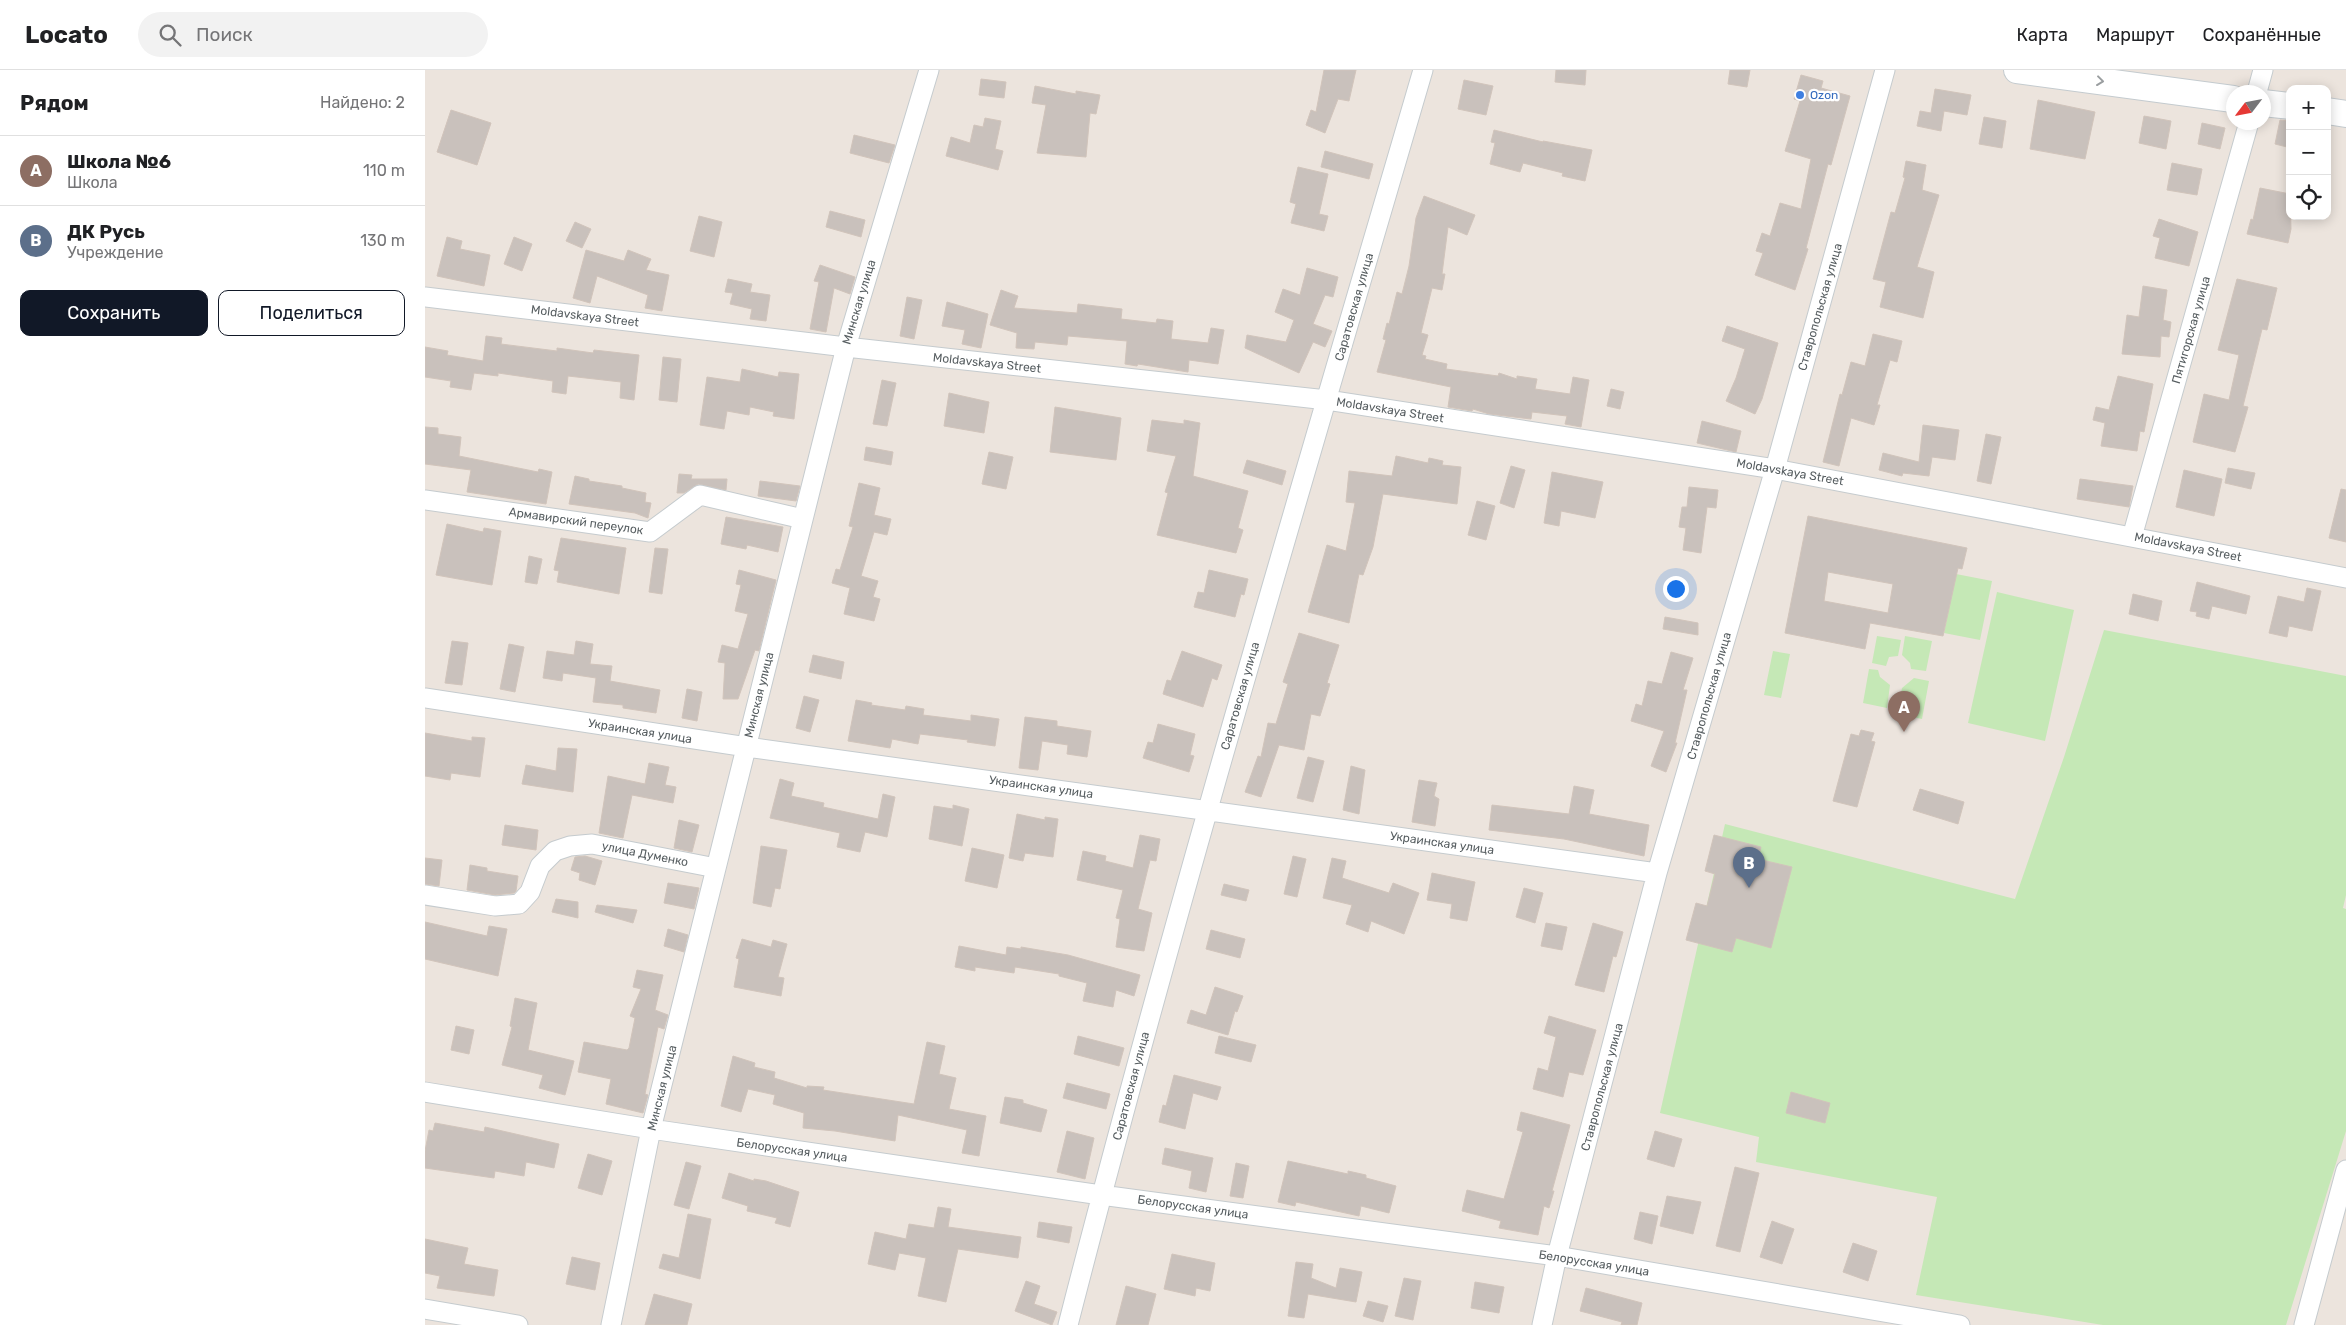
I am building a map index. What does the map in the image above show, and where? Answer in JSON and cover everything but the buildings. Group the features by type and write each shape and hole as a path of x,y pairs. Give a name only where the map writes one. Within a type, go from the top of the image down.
{"main road":[{"path":"2017,70 2141,78 2226,97"},
{"path":"2271,104 2286,106"},
{"path":"2331,112 2346,114"}],"street":[{"name":"Минская улица","path":"611,1325 651,1129 846,347 929,70"},
{"name":"Саратовская улица","path":"1068,1325 1101,1195 1207,810 1423,70"},
{"name":"Ставропольская улица","path":"1542,1325 1557,1256 1657,873 1775,468 1885,70"},
{"path":"2259,85 2263,70"},
{"name":"Пятигорская улица","path":"2132,537 2247,130"},
{"name":"Moldavskaya Street","path":"425,297 846,347 1327,400 1775,468 2346,578"},
{"name":"Армавирский переулок","path":"425,500 650,532 700,496 803,520"},
{"name":"Украинская улица","path":"425,698 747,747 1657,873"},
{"name":"улица Думенко","path":"425,895 495,906 519,904 530,892 540,866 555,851 570,846 591,844 716,868"},
{"name":"Белорусская улица","path":"425,1092 651,1129 1101,1195 1557,1256 1914,1321 1960,1325"},
{"path":"2304,1325 2346,1170"},
{"path":"425,1309 518,1325"}],"green space":[{"path":"1956,574 1992,581 1980,640 1944,633"},
{"path":"1997,592 2074,610 2045,741 1968,723"},
{"path":"2104,630 2346,676 2346,895 2343,908 2346,909 2346,1131 2286,1325 2103,1325 1916,1295 1937,1197 1756,1162 1759,1137 1660,1113 1725,824 2015,899 2064,757"},
{"path":"1877,636 1901,640 1898,656 1889,657 1886,666 1872,663"},
{"path":"1905,636 1932,641 1926,671 1911,669 1910,663 1902,655"},
{"path":"1773,651 1790,654 1781,698 1764,695"},
{"path":"1869,669 1878,670 1880,677 1890,685 1887,708 1863,703"},
{"path":"1914,678 1929,681 1922,719 1897,714 1902,688"}],"place":[{"name":"Ozon","path":"1800,95"},
{"name":"Школа №6","path":"1904,732"},
{"name":"ДК Русь","path":"1749,888"}]}
